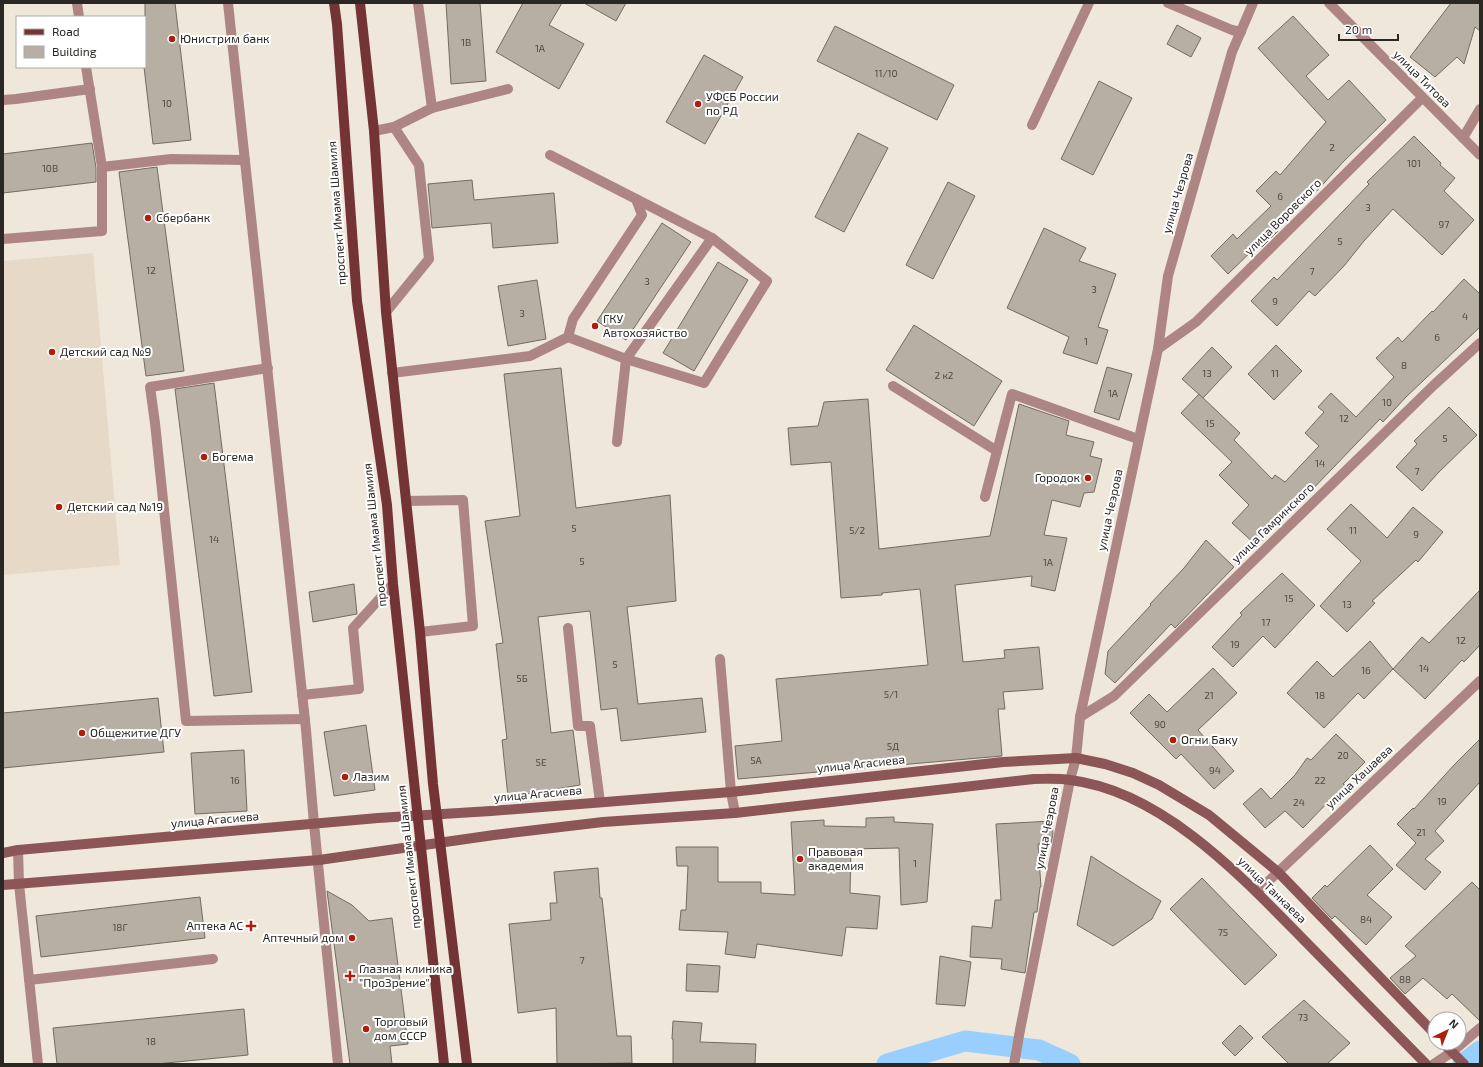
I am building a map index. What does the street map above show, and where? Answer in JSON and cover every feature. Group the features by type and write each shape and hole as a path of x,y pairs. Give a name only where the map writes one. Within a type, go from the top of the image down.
{"main road":[{"name":"проспект Имама Шамиля","path":"334,3 337,24 357,302 387,505 393,584 444,1064"},
{"path":"360,3 374,131 386,312 392,373 420,632 440,843 467,1064"},
{"name":"улица Агасиева","path":"3,853 18,850 378,818 437,815 731,792 1003,762 1076,758"},
{"name":"улица Танкаева","path":"1076,758 1105,764 1133,773 1159,785 1209,815 1278,872 1427,1026"},
{"path":"3,886 319,860 603,822 735,813 1034,779 1070,780"},
{"name":"улица Танкаева","path":"1070,780 1098,786 1124,795 1146,806 1194,837 1217,855 1257,892 1426,1064"},
{"path":"1453,1052 1464,1064"}],"street":[{"path":"76,3 79,16"},
{"path":"228,3 305,719 338,1064"},
{"path":"418,3 432,108"},
{"path":"1032,125 1089,3"},
{"path":"1168,3 1232,30 1241,32"},
{"name":"улица Чеэрова","path":"1015,1062 1020,1030 1070,780 1076,758 1080,717 1158,349 1168,276 1232,52 1253,3"},
{"name":"улица Титова","path":"1329,3 1480,155"},
{"path":"3,239 102,231 102,167 86,68"},
{"path":"3,100 90,89"},
{"path":"374,131 394,127 432,108 508,89"},
{"name":"улица Воровского","path":"1158,349 1196,322 1422,98"},
{"path":"1463,138 1480,109"},
{"path":"386,312 429,259 419,165 394,127"},
{"path":"392,373 530,356 568,337 626,359 704,383 767,281 712,238 550,155"},
{"path":"102,167 171,159 245,160"},
{"path":"568,337 573,319 642,214 636,198"},
{"path":"617,442 626,359 712,238"},
{"name":"улица Гамринского","path":"1080,717 1114,696 1428,391 1480,343"},
{"path":"268,368 150,387 186,721 305,719"},
{"path":"893,386 997,451"},
{"path":"985,497 1012,394 1138,439"},
{"path":"406,501 463,500 473,626 420,632"},
{"path":"302,695 359,689 353,628 393,584"},
{"path":"568,628 578,726 590,726 600,802"},
{"path":"720,659 731,792 735,813"},
{"name":"улица Хашаева","path":"1257,892 1480,681"},
{"path":"18,850 19,884 38,1064"},
{"path":"29,980 213,959"},
{"path":"1434,1064 1453,1052 1480,1028"}],"shaded area":[{"path":"93,253 120,565 3,575 3,261"}],"building":[{"path":"145,3 175,3 191,140 153,144 144,68 146,68"},
{"path":"446,3 480,3 486,81 451,84"},
{"path":"523,3 562,3 549,25 584,44 559,89 496,52"},
{"path":"584,3 626,3 616,21"},
{"path":"1451,3 1480,3 1480,31 1475,27 1464,64 1457,57 1435,77 1410,57"},
{"path":"1293,16 1329,55 1306,76 1328,100 1349,80 1386,120 1344,161 1315,193 1314,192 1276,230 1278,231 1262,247 1259,244 1228,274 1211,256 1233,234 1237,239 1271,206 1256,191 1276,171 1280,175 1326,122 1258,48"},
{"path":"1177,25 1201,38 1191,57 1167,44"},
{"path":"835,26 954,85 937,120 817,61"},
{"path":"704,55 743,77 705,144 666,122"},
{"path":"1099,81 1132,98 1093,175 1061,159"},
{"path":"858,133 888,148 844,232 815,217"},
{"path":"1414,136 1441,163 1440,165 1455,178 1444,191 1474,220 1442,255 1393,209 1344,266 1315,296 1309,291 1277,326 1251,301 1274,277 1277,280 1369,184 1367,182"},
{"path":"92,143 96,168 96,182 3,193 3,154"},
{"path":"157,167 184,371 146,376 119,172"},
{"path":"472,180 474,200 554,193 558,243 493,248 491,223 432,228 428,184"},
{"path":"948,182 975,196 933,279 906,265"},
{"path":"662,223 691,242 626,340 597,321"},
{"path":"1044,228 1086,248 1079,261 1116,274 1098,327 1108,330 1097,364 1063,353 1069,337 1007,308"},
{"path":"718,262 748,280 694,371 663,353"},
{"path":"1464,279 1480,294 1480,327 1406,397 1383,422 1380,419 1283,520 1281,519 1257,546 1232,523 1249,505 1219,475 1232,462 1181,413 1199,394 1240,433 1234,440 1272,479 1275,475 1285,482 1319,446 1305,433 1324,412 1318,407 1331,393 1356,417 1394,377 1376,358 1398,337 1402,342"},
{"path":"537,280 546,339 508,346 498,286"},
{"path":"914,325 1002,381 974,426 886,370"},
{"path":"1276,345 1302,371 1274,400 1248,374"},
{"path":"1212,347 1232,367 1203,398 1182,379"},
{"path":"1107,367 1132,374 1119,420 1094,412"},
{"path":"561,368 576,508 670,495 676,601 627,607 638,704 702,698 706,732 621,741 617,708 601,710 590,611 538,617 551,733 573,730 580,785 508,797 502,740 507,739 496,644 503,643 485,521 520,516 504,374"},
{"path":"214,383 252,692 214,696 175,389"},
{"path":"868,399 879,549 990,536 1019,404 1069,421 1066,435 1094,442 1090,456 1102,459 1094,492 1084,493 1080,507 1052,500 1044,535 1067,538 1055,591 1031,586 1032,576 955,585 963,662 1005,658 1004,650 1039,647 1043,689 1003,692 1005,709 998,709 1002,756 738,779 735,746 782,741 776,679 928,665 920,589 882,593 882,595 841,598 831,462 791,465 788,428 818,426 824,402"},
{"path":"1449,407 1477,435 1437,474 1422,491 1396,467 1417,444 1414,441"},
{"path":"1351,504 1387,538 1413,507 1443,532 1418,562 1416,560 1372,601 1375,603 1347,632 1320,606 1361,561 1327,529"},
{"path":"1206,540 1234,567 1175,628 1171,624 1115,683 1105,674 1108,651 1184,568"},
{"path":"1282,573 1315,605 1275,648 1263,636 1233,667 1212,647 1242,615 1240,613"},
{"path":"354,584 357,614 313,622 309,592"},
{"path":"1480,590 1480,645 1464,662 1462,660 1425,699 1393,669 1422,637 1429,643"},
{"path":"1370,641 1393,669 1364,699 1358,693 1324,728 1287,693 1317,661 1333,677"},
{"path":"1213,668 1237,693 1198,730 1234,771 1214,789 1181,754 1176,759 1130,713 1149,694 1167,712"},
{"name":"Общежитие ДГУ","path":"158,698 164,752 3,768 3,713"},
{"path":"366,725 375,790 334,796 324,732"},
{"path":"1336,734 1365,762 1343,784 1346,786 1333,803 1330,800 1303,828 1285,811 1265,828 1243,804 1261,788 1271,799 1295,775 1307,758 1311,760"},
{"path":"1480,739 1480,782 1435,831 1444,841 1425,859 1441,872 1425,890 1396,865 1416,843 1397,824 1413,808 1414,809"},
{"path":"244,750 247,811 195,814 191,753"},
{"path":"894,817 894,822 933,824 927,902 901,905 899,848 851,849 850,893 880,896 877,929 846,927 842,956 757,944 755,958 725,954 728,932 679,930 681,910 686,910 688,866 677,866 676,847 718,847 718,882 761,882 761,893 795,895 791,822 824,820 824,826 866,827 866,818"},
{"path":"1052,821 1053,834 1051,844 1038,844 1041,887 1037,912 1034,912 1025,973 1001,969 1002,959 970,957 972,926 992,928 995,900 1001,900 996,824"},
{"path":"1370,845 1393,869 1367,895 1392,917 1366,945 1335,916 1332,919 1312,898 1325,885 1327,887"},
{"path":"1091,856 1161,901 1152,919 1113,946 1077,925"},
{"path":"598,868 600,898 602,898 617,1036 631,1036 632,1063 557,1064 556,1008 518,1013 509,924 551,920 550,903 557,903 554,872"},
{"path":"1202,878 1277,955 1245,985 1170,909"},
{"path":"1472,882 1480,890 1480,1021 1452,994 1447,999 1423,978 1405,994 1390,978 1416,956 1405,946"},
{"path":"327,891 352,905 369,921 392,918 408,1044 390,1046 392,1064 350,1064"},
{"path":"200,897 205,938 41,957 36,916"},
{"path":"940,956 971,962 965,1006 936,1004"},
{"path":"687,964 720,966 718,992 686,991"},
{"path":"1304,1000 1350,1043 1327,1064 1289,1064 1262,1037"},
{"path":"244,1009 248,1055 156,1064 57,1064 53,1028"},
{"path":"673,1021 702,1023 700,1042 756,1044 755,1064 673,1064"},
{"path":"1240,1025 1253,1038 1235,1056 1222,1043"}],"waterway":[{"path":"887,1064 965,1041 1039,1050 1070,1064"},
{"path":"1463,1064 1480,1051"}],"place":[{"name":"Юнистрим банк","path":"172,39"},
{"name":"УФСБ России по РД","path":"698,104"},
{"name":"Сбербанк","path":"148,218"},
{"name":"ГКУ Автохозяйство","path":"595,326"},
{"name":"Детский сад №9","path":"52,352"},
{"name":"Богема","path":"204,457"},
{"name":"Городок","path":"1088,478"},
{"name":"Детский сад №19","path":"59,507"},
{"name":"Общежитие ДГУ","path":"82,733"},
{"name":"Огни Баку","path":"1173,740"},
{"name":"Лазим","path":"345,777"},
{"name":"Правовая академия","path":"800,859"},
{"name":"Аптека АС","path":"251,926"},
{"name":"Аптечный дом","path":"352,938"},
{"name":"Глазная клиника \"ПроЗрение\"","path":"350,976"},
{"name":"Торговый дом СССР","path":"366,1029"}]}
